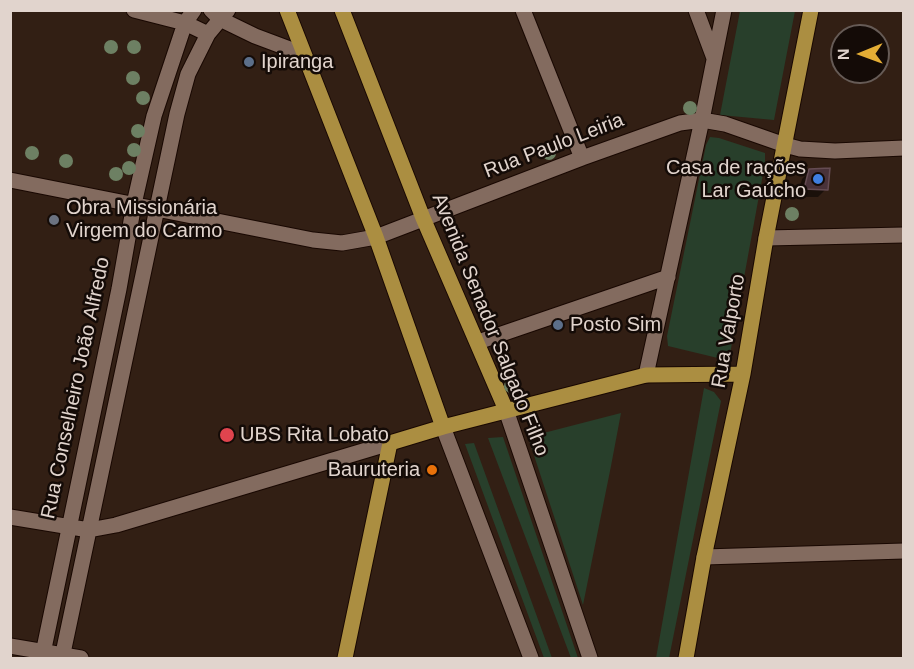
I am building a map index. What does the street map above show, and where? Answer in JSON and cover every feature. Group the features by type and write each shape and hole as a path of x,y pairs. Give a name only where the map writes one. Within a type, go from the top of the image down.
{"main road":[{"path":"287,10 376,237 443,427"},
{"name":"Avenida Senador Salgado Filho","path":"342,10 423,219 506,410"},
{"name":"Rua Valporto","path":"686,658 704,557 743,374 766,238 811,10"},
{"path":"345,658 390,443 506,410 646,375 743,374"}],"street":[{"path":"134,10 189,17 208,34"},
{"path":"523,10 582,158"},
{"path":"696,10 714,58"},
{"path":"646,375 724,10"},
{"path":"62,657 177,114 188,74 220,13 255,36 303,54"},
{"name":"Rua Conselheiro João Alfredo","path":"42,655 154,116 189,17"},
{"path":"702,120 725,124 785,145 835,151 903,148"},
{"name":"Rua Paulo Leiria","path":"10,180 313,240 342,243 376,237 652,131 702,120"},
{"path":"766,238 903,235"},
{"path":"478,342 668,276"},
{"path":"119,289 140,293"},
{"name":"Avenida Senador Salgado Filho","path":"506,410 590,658"},
{"path":"91,420 112,424"},
{"path":"443,427 531,658"},
{"path":"10,518 89,530 116,525 390,443"},
{"path":"704,557 903,551"},
{"path":"59,578 78,583"},
{"path":"10,646 42,655 81,658"}],"green space":[{"path":"740,11 795,11 774,120 720,115"},
{"path":"710,137 765,153 730,354 726,360 668,346 667,336 706,145"},
{"path":"704,388 714,392 721,401 669,658 656,658"},
{"path":"621,413 611,466 583,605 528,437"},
{"path":"503,437 578,658 571,658 488,438"},
{"path":"474,443 552,658 544,658 465,444"}],"building":[{"name":"Casa de rações Lar Gaúcho","path":"830,168 828,190 804,189 809,169"}],"place":[{"name":"Ipiranga","path":"249,62"},
{"name":"Casa de rações Lar Gaúcho","path":"818,179"},
{"name":"Obra Missionária Virgem do Carmo","path":"54,220"},
{"name":"Posto Sim","path":"558,325"},
{"name":"UBS Rita Lobato","path":"227,435"},
{"name":"Bauruteria","path":"432,470"}]}
